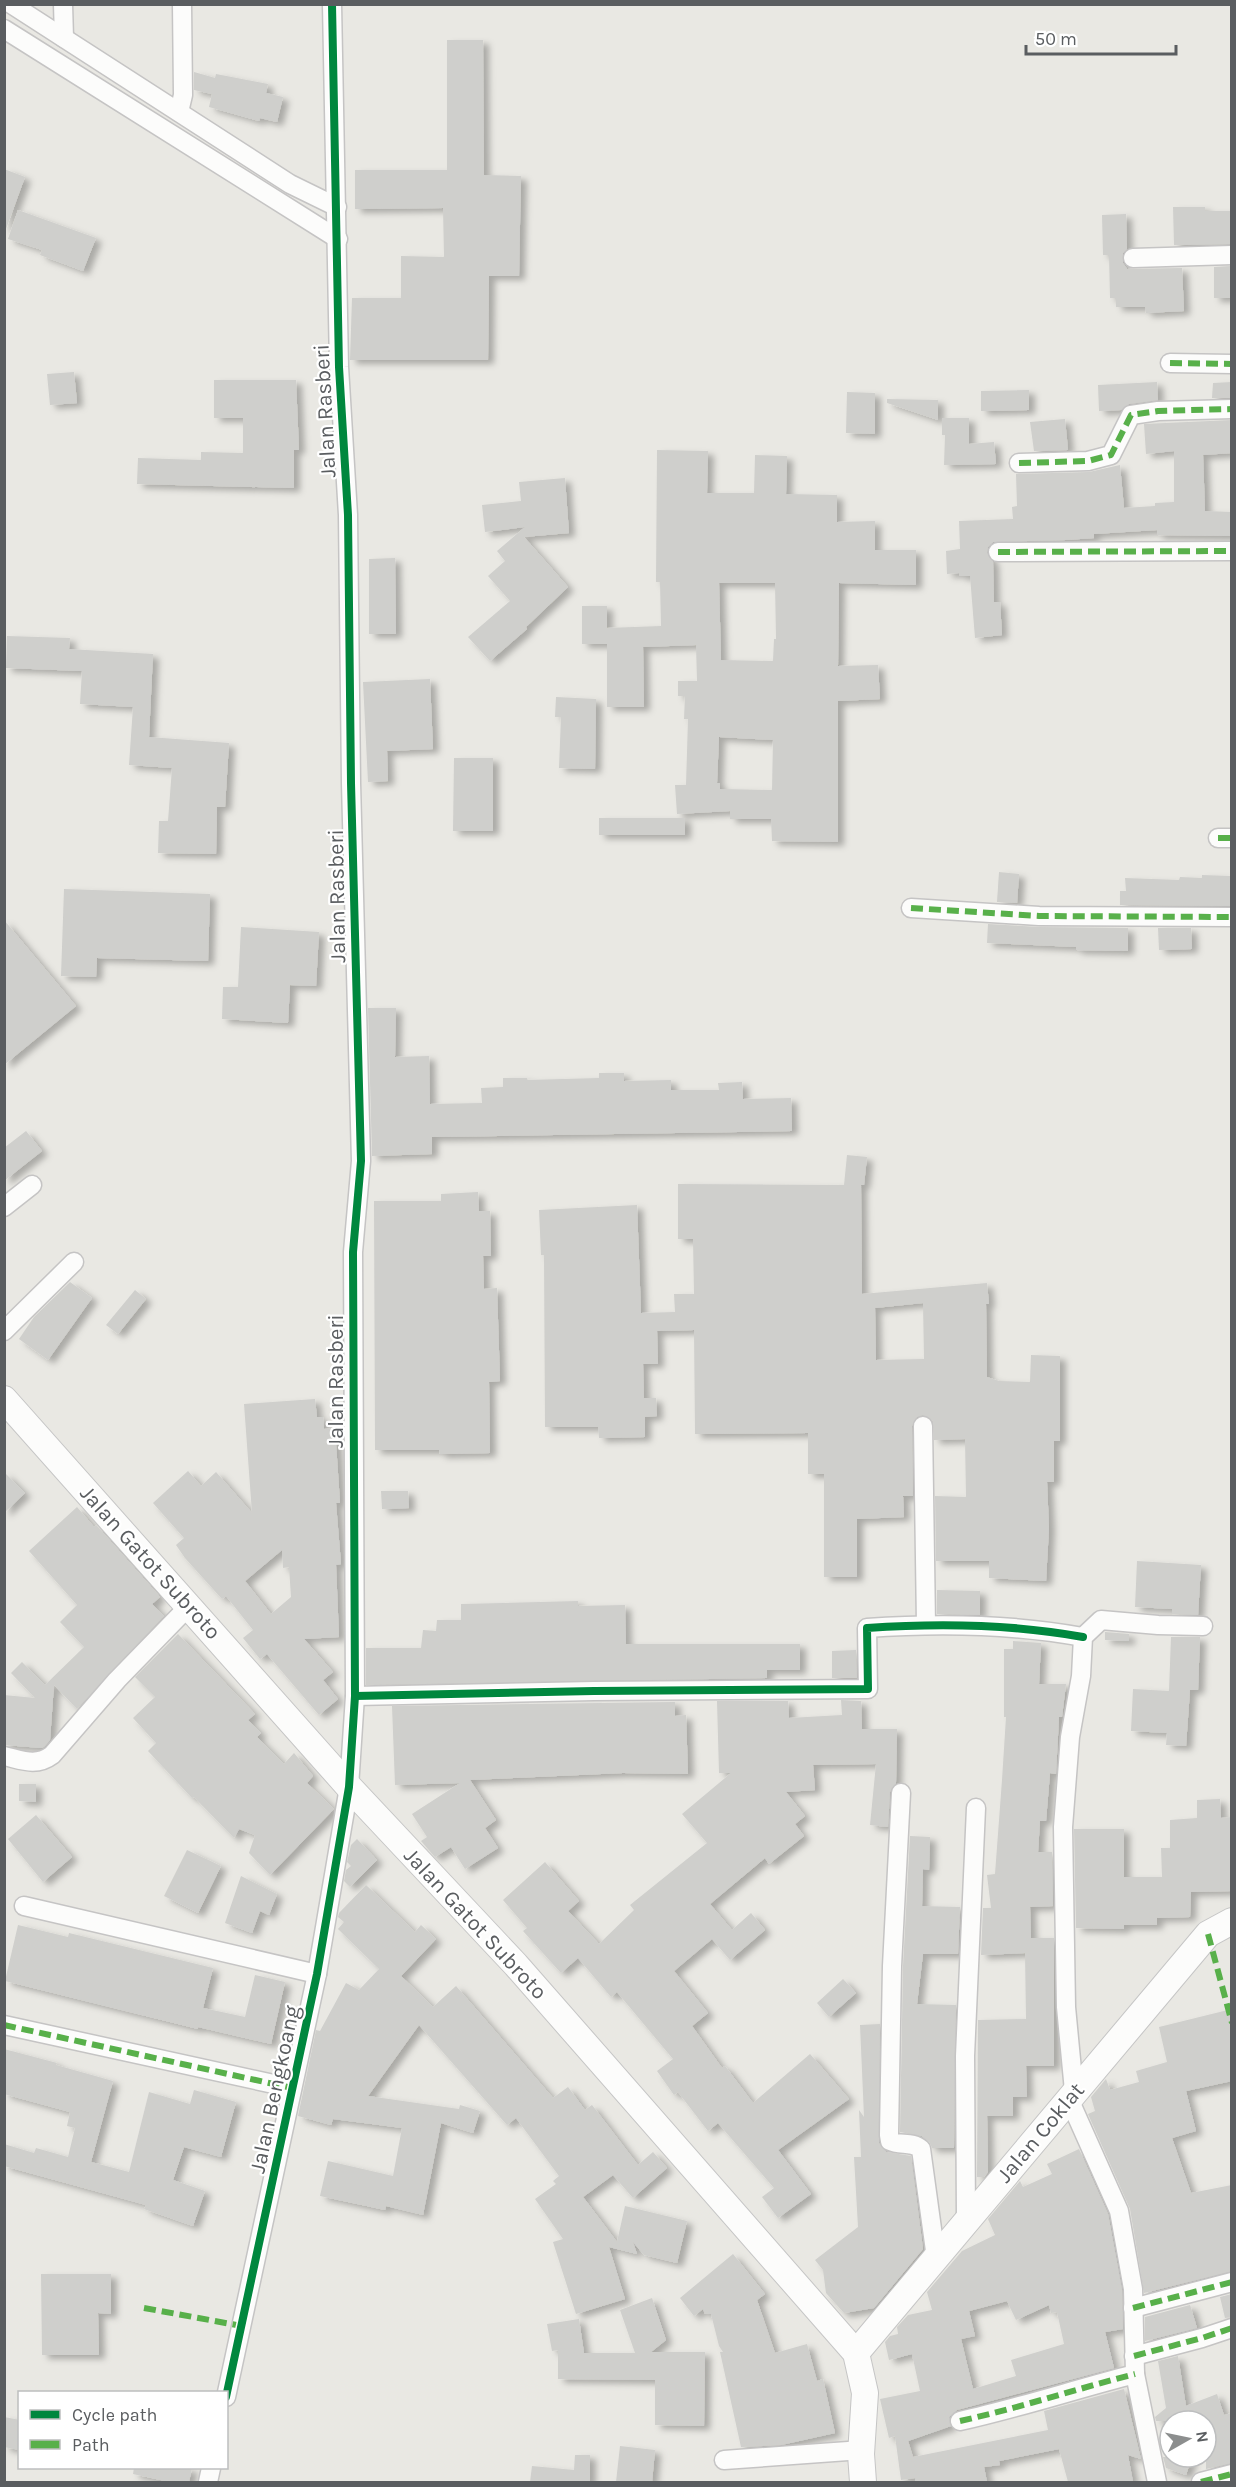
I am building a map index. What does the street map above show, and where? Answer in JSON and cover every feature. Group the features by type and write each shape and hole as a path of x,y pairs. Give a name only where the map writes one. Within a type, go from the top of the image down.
{"main road":[{"name":"Jalan Gatot Subroto","path":"4,1399 349,1786 516,1965 856,2353 865,2393 863,2482"},
{"name":"Jalan Coklat","path":"856,2353 966,2219 1208,1934 1232,1921"}],"street":[{"path":"11,4 290,184 337,207"},
{"path":"63,4 64,38"},
{"path":"179,112 183,95 182,4"},
{"name":"Jalan Rasberi","path":"332,4 339,367 348,515 351,783 361,1161 353,1252 356,1696 349,1786"},
{"path":"4,29 338,239"},
{"path":"1133,258 1232,255"},
{"path":"1170,363 1232,364"},
{"path":"1019,463 1088,461 1111,456 1131,415 1158,411 1232,409"},
{"path":"998,552 1232,551"},
{"path":"911,908 1038,916 1232,917"},
{"path":"4,1207 32,1185"},
{"path":"4,1331 74,1262"},
{"path":"923,1426 926,1624"},
{"path":"4,1756 28,1763 52,1755 117,1680 190,1605"},
{"path":"1157,2482 1134,2365 1130,2264 1119,2211 1072,2095 1066,2007 1063,1827 1070,1737 1081,1676 1083,1637 1101,1620 1203,1626"},
{"path":"356,1696 868,1689 867,1628 926,1624 1048,1630 1083,1637"},
{"name":"Jalan Bengkoang","path":"227,2391 317,1974 349,1786"},
{"path":"901,1793 892,1966 889,2135 890,2141 918,2146 923,2153 936,2258"},
{"path":"966,2219 965,2056 976,1808"},
{"path":"24,1906 317,1974"},
{"path":"4,2025 292,2088"},
{"path":"1133,2308 1232,2282"},
{"path":"960,2421 1007,2410 1060,2393 1232,2328"},
{"path":"724,2460 862,2450"},
{"path":"1201,2482 1232,2474"}],"building":[{"path":"447,40 483,40 484,175 521,176 519,276 489,276 488,360 350,360 352,298 401,298 401,256 444,257 443,208 355,209 355,170 447,170"},
{"path":"194,72 215,78 216,74 268,84 266,93 283,97 277,122 260,118 259,121 209,107 212,94 194,90"},
{"path":"4,169 25,177 6,229 4,228"},
{"path":"1173,207 1205,207 1205,211 1231,211 1231,244 1174,245"},
{"path":"18,210 96,238 83,271 40,255 42,250 8,239"},
{"path":"1126,214 1127,249 1123,253 1123,263 1127,269 1182,268 1184,311 1146,313 1145,307 1116,307 1116,298 1110,298 1109,255 1103,255 1102,215"},
{"path":"1231,266 1232,298 1214,298 1214,267"},
{"path":"74,372 77,403 50,405 47,374"},
{"path":"214,380 296,380 299,450 294,450 294,488 137,484 138,458 201,460 201,452 243,453 243,418 214,418"},
{"path":"1157,382 1158,400 1129,404 1121,410 1099,411 1098,385"},
{"path":"1232,382 1232,398 1212,398 1213,383"},
{"path":"1029,390 1029,410 981,411 981,391"},
{"path":"847,392 875,393 875,434 846,433"},
{"path":"887,399 938,400 938,420 887,403"},
{"path":"942,418 969,418 969,444 994,442 996,464 944,465 945,435 942,435"},
{"path":"1065,419 1068,450 1034,451 1030,422"},
{"path":"1232,420 1232,453 1203,455 1205,511 1232,512 1230,536 1157,535 1157,530 1094,534 1094,538 993,542 988,547 987,553 993,562 994,602 1000,602 1002,635 975,638 970,576 960,576 959,573 947,574 946,551 960,549 959,521 1013,519 1012,507 1017,506 1016,474 1089,472 1120,465 1124,508 1174,502 1174,451 1146,454 1144,424"},
{"path":"657,450 708,451 707,493 754,493 755,455 787,456 786,494 837,495 837,522 875,521 875,550 916,550 916,585 839,583 838,666 878,665 880,699 838,701 838,842 772,841 771,819 730,819 730,811 677,814 675,785 686,785 688,719 684,719 685,696 678,696 678,681 697,681 696,645 643,647 644,707 607,707 607,644 582,644 582,606 607,606 607,628 661,626 660,582 656,582","holes":["719,583 775,583 776,639 774,639 773,661 721,660","719,737 773,740 772,790 720,789 720,783 717,783"]},
{"path":"565,478 569,533 524,537 568,587 526,627 527,629 490,661 468,637 510,601 488,576 505,561 497,551 525,527 485,532 482,505 521,501 519,482"},
{"path":"395,558 396,634 369,634 369,559"},
{"path":"7,636 70,638 69,649 153,654 149,737 229,743 225,807 217,807 216,854 158,853 159,821 168,821 172,768 129,765 133,707 80,704 82,671 6,668"},
{"path":"430,679 433,749 387,751 388,781 368,782 363,682"},
{"path":"556,697 596,699 595,769 559,768 561,717 555,717"},
{"path":"454,758 493,758 493,831 453,831"},
{"path":"599,818 685,818 685,835 599,835"},
{"path":"999,872 1019,874 1017,903 997,902"},
{"path":"1202,875 1230,876 1230,906 1120,905 1120,891 1126,891 1125,878 1179,880 1180,877 1202,878"},
{"path":"64,889 210,894 208,961 97,958 96,977 61,976"},
{"path":"4,920 76,1006 4,1065"},
{"path":"988,924 1128,928 1128,951 1076,950 1076,947 987,943"},
{"path":"241,927 319,932 316,986 290,985 288,1023 222,1019 223,987 238,987"},
{"path":"1158,928 1191,928 1192,949 1159,950"},
{"path":"368,1008 396,1008 395,1057 429,1056 430,1104 482,1103 481,1088 503,1087 503,1078 527,1078 527,1080 599,1078 599,1073 624,1073 624,1081 671,1080 671,1090 719,1090 718,1083 742,1082 743,1099 791,1098 792,1131 432,1137 432,1154 372,1156"},
{"path":"26,1131 42,1151 4,1181 4,1148"},
{"path":"847,1155 867,1157 864,1185 861,1185 862,1294 987,1283 989,1304 986,1304 987,1377 999,1381 1030,1382 1031,1355 1060,1356 1060,1441 1054,1441 1054,1482 1047,1482 1049,1528 1046,1581 989,1578 989,1561 936,1561 935,1496 966,1497 965,1439 934,1440 933,1421 923,1415 917,1417 912,1426 913,1496 903,1496 904,1517 857,1519 857,1577 824,1577 824,1474 808,1474 808,1433 695,1434 694,1330 657,1331 658,1364 643,1364 644,1398 656,1398 657,1416 645,1417 645,1437 599,1438 598,1427 545,1427 544,1255 541,1255 539,1210 637,1205 641,1313 675,1312 674,1294 694,1294 693,1239 678,1239 678,1184 844,1185","holes":["923,1303 924,1359 876,1360 875,1308"]},
{"path":"478,1192 479,1211 490,1211 491,1256 483,1256 484,1289 497,1288 500,1381 489,1382 490,1453 440,1454 439,1450 375,1450 374,1201 441,1201 441,1194"},
{"path":"70,1282 92,1298 48,1360 19,1339 34,1317"},
{"path":"135,1290 146,1299 118,1334 106,1325"},
{"path":"315,1399 317,1417 323,1417 324,1429 335,1428 340,1503 336,1503 341,1564 336,1565 339,1637 304,1639 333,1672 323,1680 338,1699 319,1715 267,1654 260,1659 243,1638 253,1630 226,1596 222,1599 185,1558 176,1545 184,1538 153,1503 188,1471 201,1486 216,1472 252,1513 244,1404","holes":["282,1550 283,1568 289,1567 291,1597 271,1614 245,1581"]},
{"path":"4,1472 25,1493 4,1513"},
{"path":"381,1491 408,1491 409,1508 382,1509"},
{"path":"77,1507 160,1597 152,1604 164,1616 77,1709 54,1685 50,1740 45,1746 42,1748 4,1745 4,1695 35,1698 11,1673 22,1662 45,1685 84,1647 60,1622 77,1605 29,1551"},
{"path":"1137,1561 1201,1565 1198,1615 1172,1614 1172,1609 1135,1607"},
{"path":"937,1590 980,1591 980,1615 937,1614"},
{"path":"578,1601 578,1606 625,1605 626,1644 800,1644 800,1670 767,1670 767,1678 366,1685 366,1648 421,1648 423,1630 436,1631 437,1620 461,1620 461,1604"},
{"path":"1105,1632 1129,1634 1129,1641 1105,1640"},
{"path":"178,1634 255,1714 248,1720 261,1733 257,1737 284,1764 294,1753 313,1776 307,1783 334,1809 270,1875 249,1853 255,1835 239,1829 234,1838 194,1797 192,1798 148,1751 156,1743 133,1718 155,1697 135,1677"},
{"path":"1171,1637 1200,1637 1198,1690 1190,1690 1186,1746 1166,1745 1167,1733 1131,1731 1133,1689 1169,1691"},
{"path":"1013,1641 1041,1643 1039,1684 1066,1684 1062,1717 1059,1717 1056,1774 1050,1773 1046,1821 1040,1821 1038,1852 1052,1852 1053,1906 1030,1907 1031,1938 1054,1938 1054,2066 1026,2066 1027,2097 1013,2097 1013,2116 987,2116 988,2172 984,2177 977,2177 978,2020 1026,2019 1025,1953 981,1955 983,1908 991,1908 987,1875 995,1874 1006,1717 1004,1717 1004,1649 1013,1649"},
{"path":"856,1650 857,1678 832,1678 832,1651"},
{"path":"841,1700 861,1701 862,1729 897,1729 896,1783 890,1792 888,1827 870,1825 876,1764 813,1765 815,1790 786,1792 805,1816 795,1824 804,1836 769,1864 765,1858 710,1904 732,1930 751,1913 765,1930 730,1960 712,1939 674,1971 708,2013 692,2026 722,2068 725,2066 753,2103 810,2054 849,2099 778,2150 811,2194 778,2218 762,2197 774,2188 718,2123 708,2131 678,2092 674,2095 657,2071 673,2059 617,1992 611,1997 578,1958 561,1973 523,1931 527,1928 503,1900 545,1862 579,1901 568,1911 599,1944 634,1910 630,1905 707,1843 682,1814 731,1773 719,1773 717,1701 788,1701 789,1718 842,1715"},
{"path":"675,1702 675,1716 686,1715 688,1774 623,1773 470,1780 496,1820 485,1828 498,1848 465,1869 451,1847 435,1857 421,1841 427,1837 412,1814 460,1783 395,1785 392,1706"},
{"path":"19,1784 36,1784 36,1802 19,1801"},
{"path":"1220,1799 1221,1818 1232,1817 1232,1891 1191,1892 1190,1917 1157,1918 1157,1925 1124,1925 1124,1929 1076,1928 1074,1829 1124,1829 1124,1877 1162,1877 1161,1848 1170,1848 1170,1820 1197,1818 1197,1800"},
{"path":"36,1815 72,1857 43,1882 8,1839"},
{"path":"910,1836 930,1837 929,1870 923,1869 922,1906 960,1907 958,1954 923,1954 917,2004 956,2005 954,2148 932,2148 922,2136 900,2132 903,1966"},
{"path":"357,1839 377,1860 350,1887 344,1881 346,1870 351,1866 347,1862 351,1845"},
{"path":"187,1850 221,1866 198,1913 164,1896"},
{"path":"241,1876 277,1894 269,1915 260,1911 252,1933 225,1923"},
{"path":"366,1885 415,1932 421,1925 436,1939 401,1976 433,2007 456,1986 553,2098 568,2087 585,2110 592,2105 638,2165 653,2152 667,2168 633,2198 613,2175 583,2197 617,2242 625,2206 687,2221 677,2263 644,2255 633,2242 637,2254 609,2247 625,2299 576,2314 553,2242 563,2239 535,2199 556,2184 553,2181 559,2176 516,2118 507,2125 419,2025 368,2096 459,2109 460,2105 480,2111 473,2133 441,2123 423,2215 386,2206 385,2210 320,2196 328,2161 393,2176 402,2128 333,2119 331,2125 298,2116 316,2030 320,2031 346,1983 359,1990 379,1969 338,1929 344,1922 338,1917 339,1913"},
{"path":"18,1925 68,1937 69,1933 213,1968 203,2008 245,2017 255,1975 285,1982 271,2044 198,2027 198,2029 5,1981"},
{"path":"843,1979 856,1993 829,2017 817,2003"},
{"path":"1232,2009 1232,2081 1186,2091 1196,2131 1172,2138 1191,2193 1232,2185 1232,2271 1144,2293 1130,2209 1088,2114 1095,2111 1091,2097 1106,2079 1110,2090 1139,2082 1136,2071 1167,2062 1159,2027"},
{"path":"880,2024 879,2143 886,2152 911,2156 923,2249 874,2308 844,2313 826,2293 823,2270 815,2260 858,2227 854,2157 861,2157 859,2110 864,2117 860,2025"},
{"path":"4,2049 113,2081 91,2162 129,2172 149,2092 190,2104 194,2090 236,2102 221,2157 184,2147 173,2180 205,2191 193,2226 144,2209 146,2205 4,2166 4,2144 34,2153 36,2148 68,2157 75,2128 67,2126 70,2112 4,2094"},
{"path":"1079,2149 1108,2214 1122,2290 1123,2329 1105,2332 1114,2368 957,2410 949,2417 951,2426 908,2441 913,2457 1048,2430 1044,2411 1124,2389 1141,2459 1128,2455 1133,2482 1068,2482 1059,2449 999,2461 1000,2465 984,2467 987,2482 916,2482 915,2478 901,2480 895,2436 889,2438 880,2399 920,2391 912,2354 889,2360 885,2342 890,2336 898,2334 897,2327 908,2315 932,2310 927,2292 962,2251 995,2235 988,2219 1020,2181 1023,2187 1052,2174 1047,2164","holes":["1007,2301 1016,2320 1049,2305 1051,2313 1057,2312 1064,2344 1011,2360 1016,2376 973,2389 961,2339 975,2336 969,2311"]},
{"path":"733,2254 765,2294 757,2300 775,2353 807,2344 817,2381 823,2379 835,2433 781,2445 741,2447 720,2352 723,2352 719,2346 711,2314 705,2314 703,2309 694,2316 680,2298"},
{"path":"41,2274 111,2274 111,2314 98,2313 99,2355 42,2355"},
{"path":"1232,2294 1232,2317 1225,2318 1220,2297"},
{"path":"652,2298 666,2340 651,2352 705,2352 704,2426 655,2425 655,2380 558,2379 558,2350 552,2351 547,2324 579,2319 584,2353 635,2353 620,2310"},
{"path":"1190,2305 1197,2328 1145,2341 1145,2317"},
{"path":"1178,2356 1186,2406 1217,2394 1224,2415 1232,2413 1232,2463 1218,2466 1218,2409 1165,2409 1158,2361"},
{"path":"4,2417 18,2420 18,2450 4,2447"},
{"path":"620,2446 655,2450 652,2482 616,2482"},
{"path":"575,2455 590,2455 590,2482 530,2482 532,2466 574,2470"},
{"path":"134,2469 192,2469 189,2482 170,2482 133,2474"},
{"path":"1169,2469 1188,2469 1186,2475"}],"marked path":[{"path":"1170,363 1232,364"},
{"path":"1019,463 1088,461 1111,455 1131,415 1158,411 1232,409"},
{"path":"998,552 1232,551"},
{"path":"1218,838 1232,838"},
{"path":"911,908 1039,916 1232,917"},
{"path":"1208,1934 1232,2023"},
{"path":"4,2025 292,2088"},
{"path":"1133,2308 1232,2282"},
{"path":"144,2308 242,2326"},
{"path":"1134,2356 1232,2328"},
{"path":"960,2421 1135,2374"},
{"path":"1201,2482 1232,2474"}],"cycle path":[{"path":"227,2391 317,1974 349,1787 355,1696 353,1252 361,1161 351,783 348,515 339,367 332,4"},
{"path":"355,1696 868,1689 867,1628 921,1625 1002,1627 1083,1637"}]}
